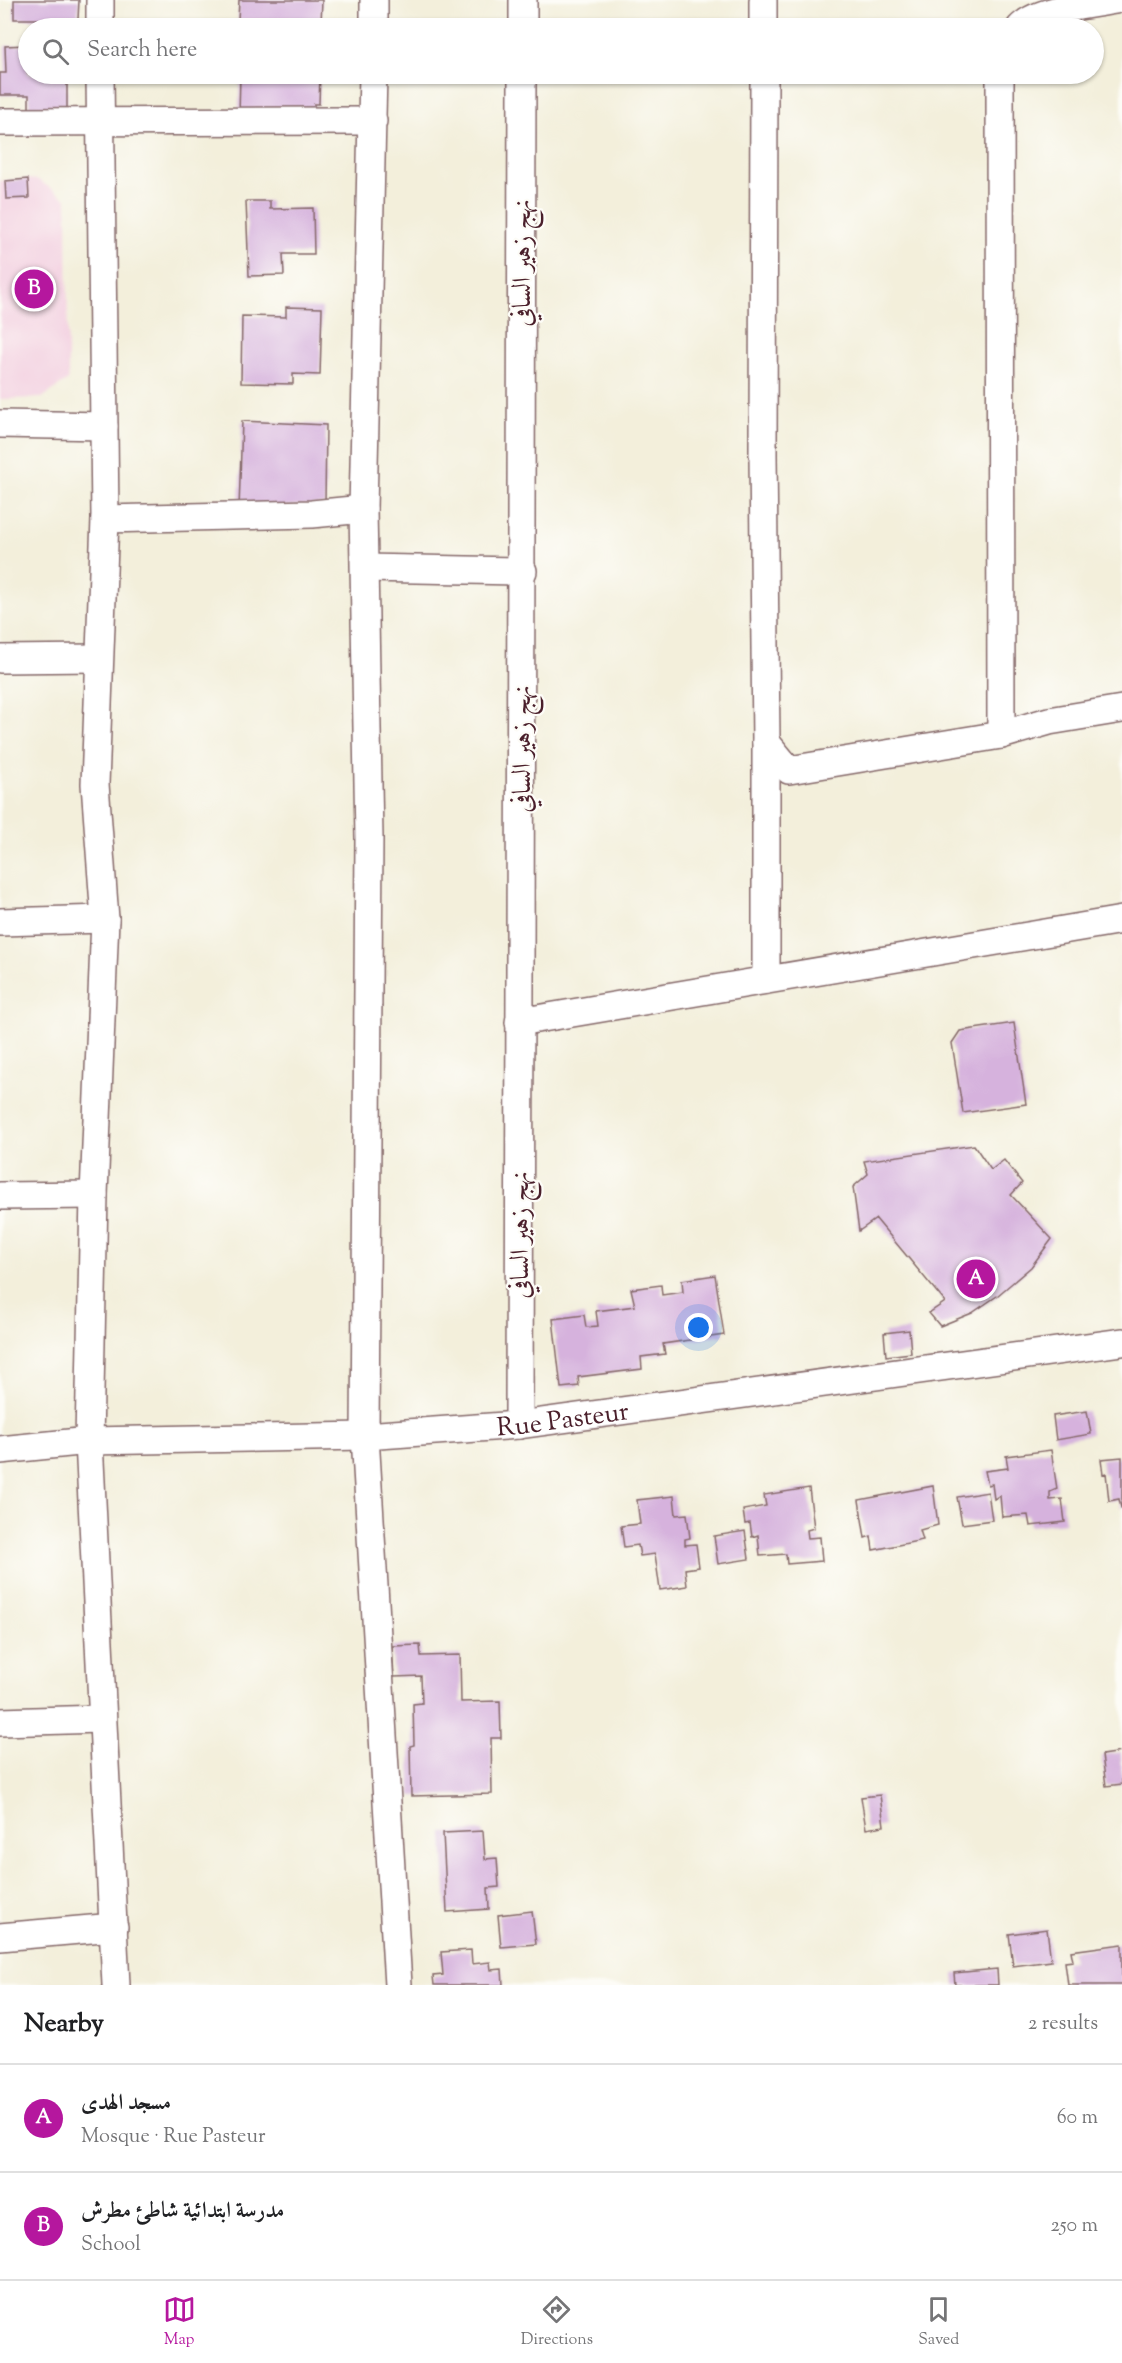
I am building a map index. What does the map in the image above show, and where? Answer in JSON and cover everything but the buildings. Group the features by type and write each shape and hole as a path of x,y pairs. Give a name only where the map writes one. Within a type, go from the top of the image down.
{"street":[{"path":"100,0 100,18"},
{"path":"374,0 374,18"},
{"path":"523,0 523,18"},
{"path":"763,0 763,18"},
{"path":"1036,18 1044,14 1115,0"},
{"path":"100,84 105,519 95,784 105,920 94,1195 89,1441 116,1985"},
{"path":"373,84 363,509 369,838 365,1436 398,1985"},
{"name":"نهج زهير السافي","path":"519,1425 519,1022 523,571 522,84"},
{"path":"764,84 762,454 766,742 766,980"},
{"path":"1000,84 1001,735"},
{"path":"0,122 373,121"},
{"path":"0,424 104,426"},
{"path":"105,519 312,514 363,509"},
{"path":"365,568 523,571"},
{"path":"0,659 98,658"},
{"path":"766,742 789,770 1001,735 1049,721 1122,709"},
{"path":"0,922 105,920"},
{"path":"519,1022 1122,920"},
{"path":"0,1196 94,1195"},
{"name":"Rue Pasteur","path":"0,1450 89,1441 365,1436 519,1425 1122,1342"},
{"path":"0,1722 101,1719"},
{"path":"0,1937 114,1928"}],"shaded area":[{"path":"38,180 67,199 68,380 42,398 0,399 0,181"}],"place":[{"name":"مدرسة ابتدائية شاطئ مطرش","path":"34,289"},
{"name":"مسجد الهدى","path":"976,1279"}]}
